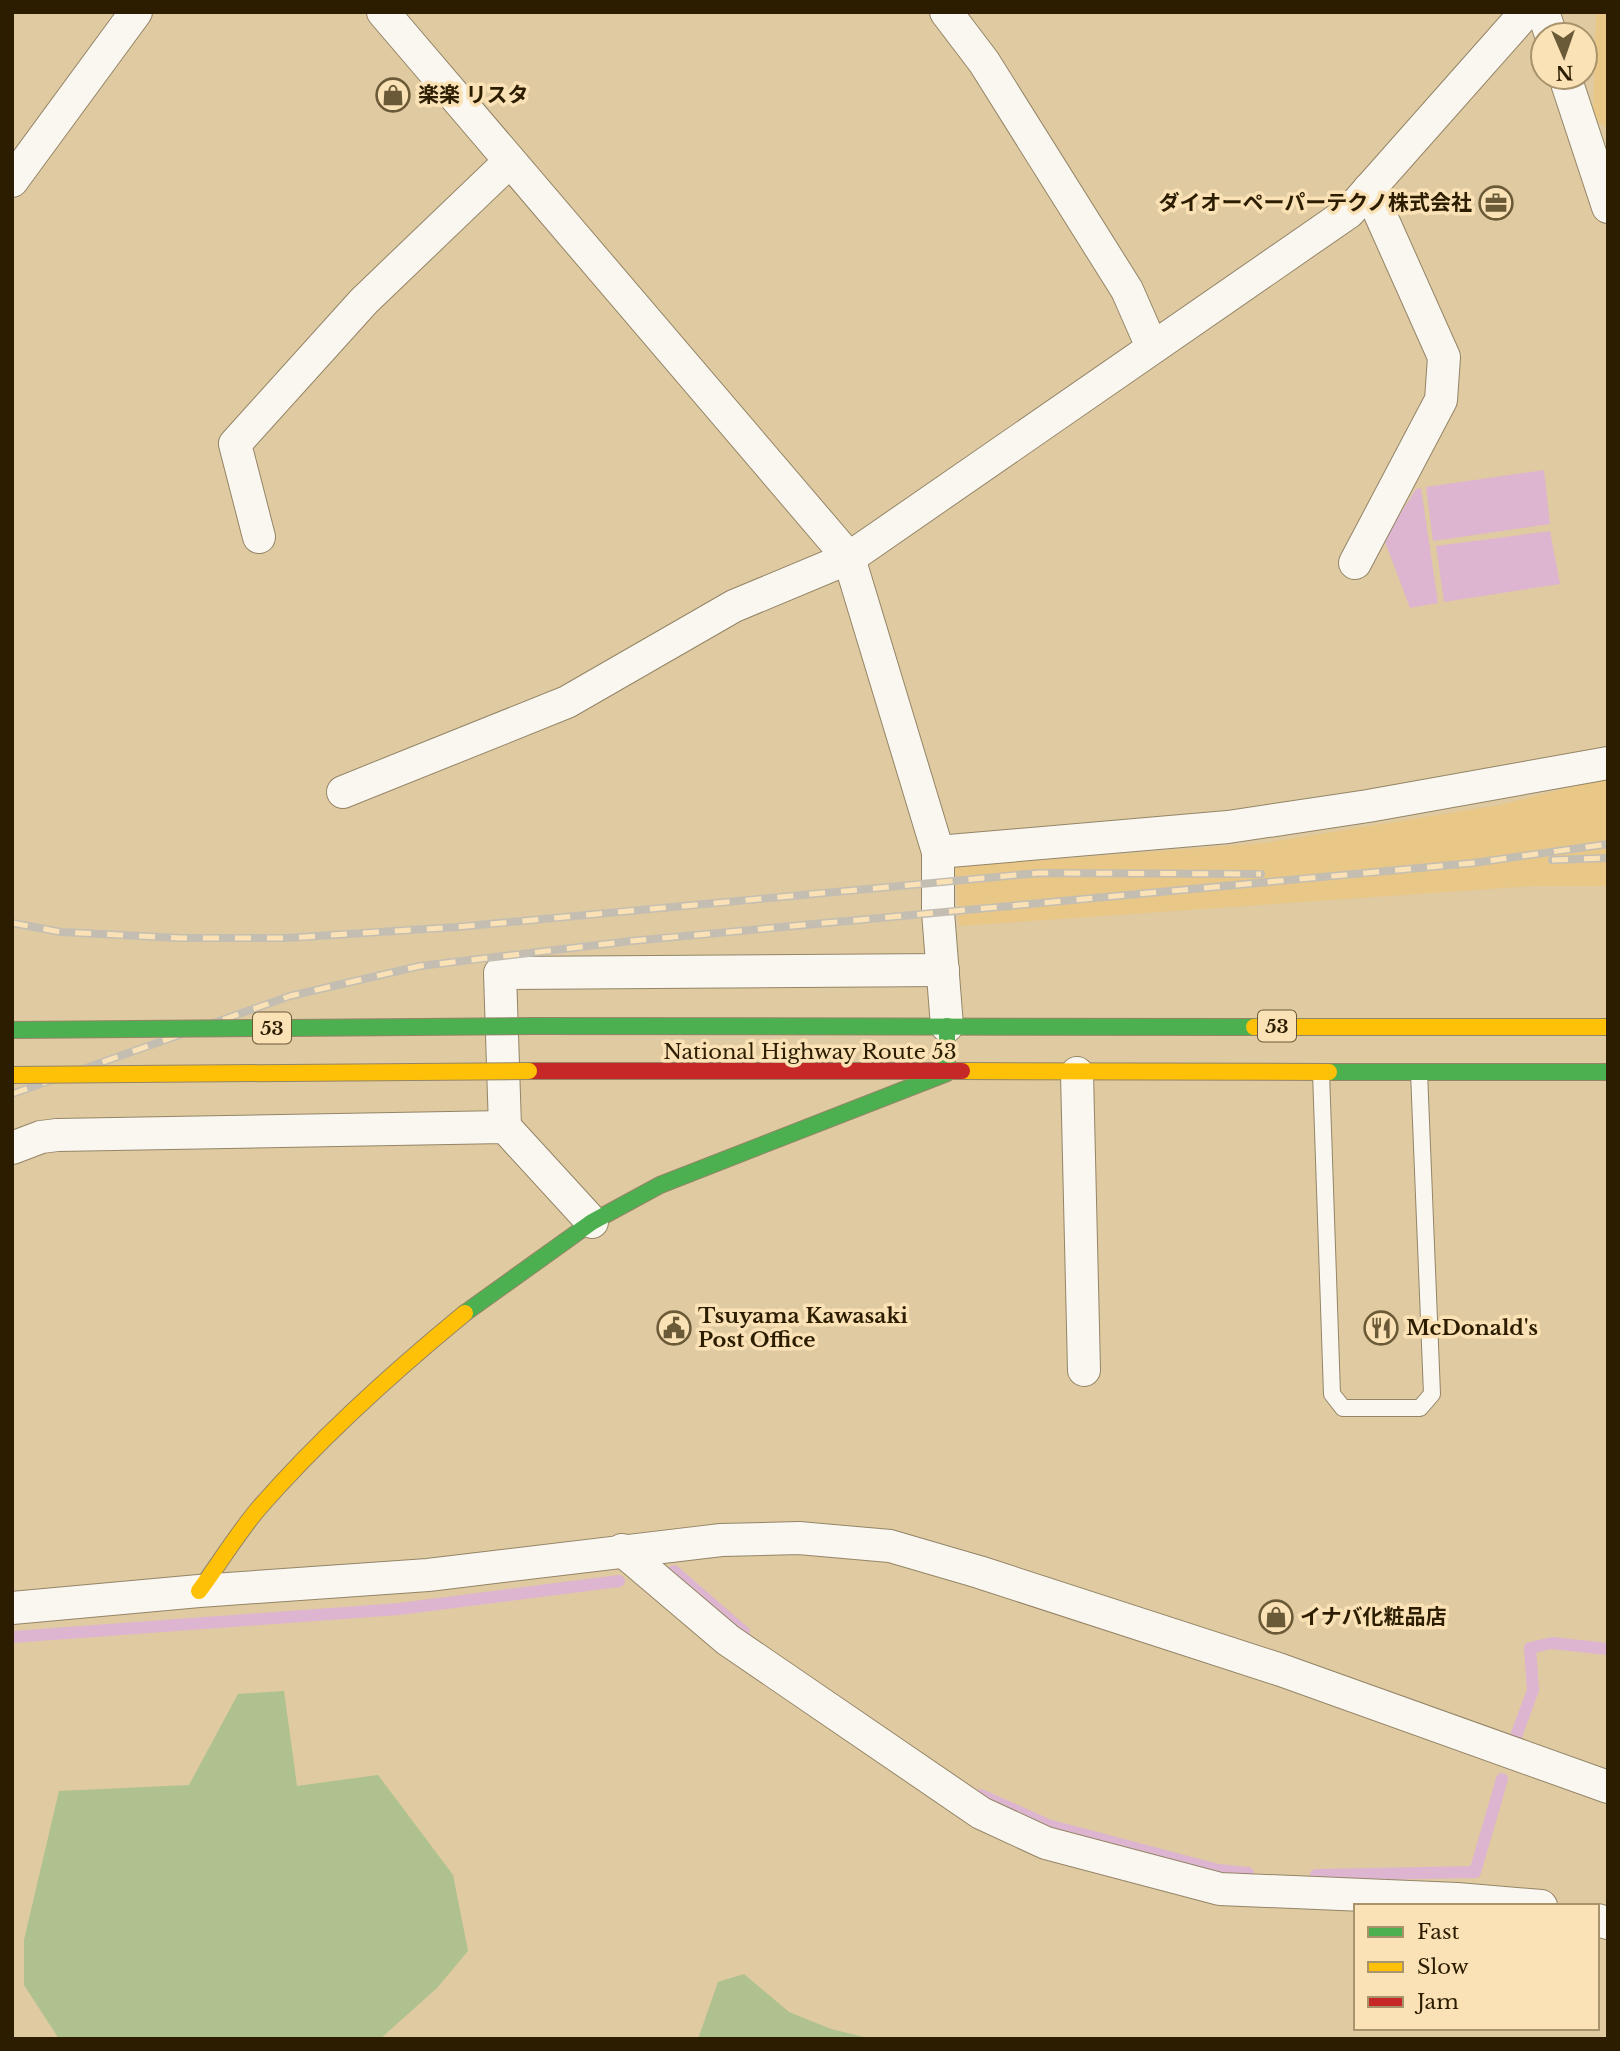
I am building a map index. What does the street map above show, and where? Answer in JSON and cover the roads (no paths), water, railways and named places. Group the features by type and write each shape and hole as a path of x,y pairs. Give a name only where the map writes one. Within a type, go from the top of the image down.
{"main road":[{"name":"National Highway Route 53","path":"12,1030 531,1026 1608,1027"},
{"path":"199,1591 257,1510 328,1435 408,1360 491,1292 592,1222 660,1185 947,1073 947,1026"},
{"name":"National Highway Route 53","path":"12,1075 529,1071 1608,1072"}],"street":[{"path":"12,181 136,12"},
{"path":"383,12 849,558 938,852 938,912 947,1026"},
{"path":"946,12 984,62 1128,290 1152,347"},
{"path":"343,792 567,702 734,606 849,558 1349,212 1526,12"},
{"path":"1570,91 1608,207"},
{"path":"259,537 235,444 364,301 510,161"},
{"path":"1355,563 1441,400 1444,357 1369,189"},
{"path":"938,852 1228,827 1368,806 1608,762"},
{"path":"592,1222 505,1127 500,972 943,970"},
{"path":"1077,1073 1084,1370"},
{"path":"12,1148 41,1137 57,1135 505,1127"},
{"path":"13,1605 428,1575 721,1540 799,1538 890,1546 979,1572 1281,1670 1608,1787"},
{"path":"622,1550 728,1640 981,1813 1046,1843 1220,1889 1517,1904"}],"lane":[{"path":"1321,1073 1332,1394 1343,1408 1420,1408 1432,1394 1419,1072"}],"waterway":[{"path":"674,1571 744,1632"},
{"path":"12,1637 399,1609 619,1581"},
{"path":"1516,1736 1533,1690 1530,1648 1552,1643 1608,1649"},
{"path":"1316,1875 1475,1872 1502,1779"},
{"path":"981,1795 1048,1825 1218,1870 1248,1873"}],"railway":[{"path":"12,1094 290,996 420,966 631,941 1473,863 1608,844"},
{"path":"1552,860 1608,858"},
{"path":"12,923 61,932 180,938 286,938 457,927 1039,873 1261,874"}],"place":[{"name":"楽楽 リスタ","path":"393,95"},
{"name":"ダイオーペーパーテクノ株式会社","path":"1496,203"},
{"name":"Tsuyama Kawasaki Post Office","path":"674,1328"},
{"name":"McDonald's","path":"1381,1328"},
{"name":"イナバ化粧品店","path":"1276,1617"}]}
